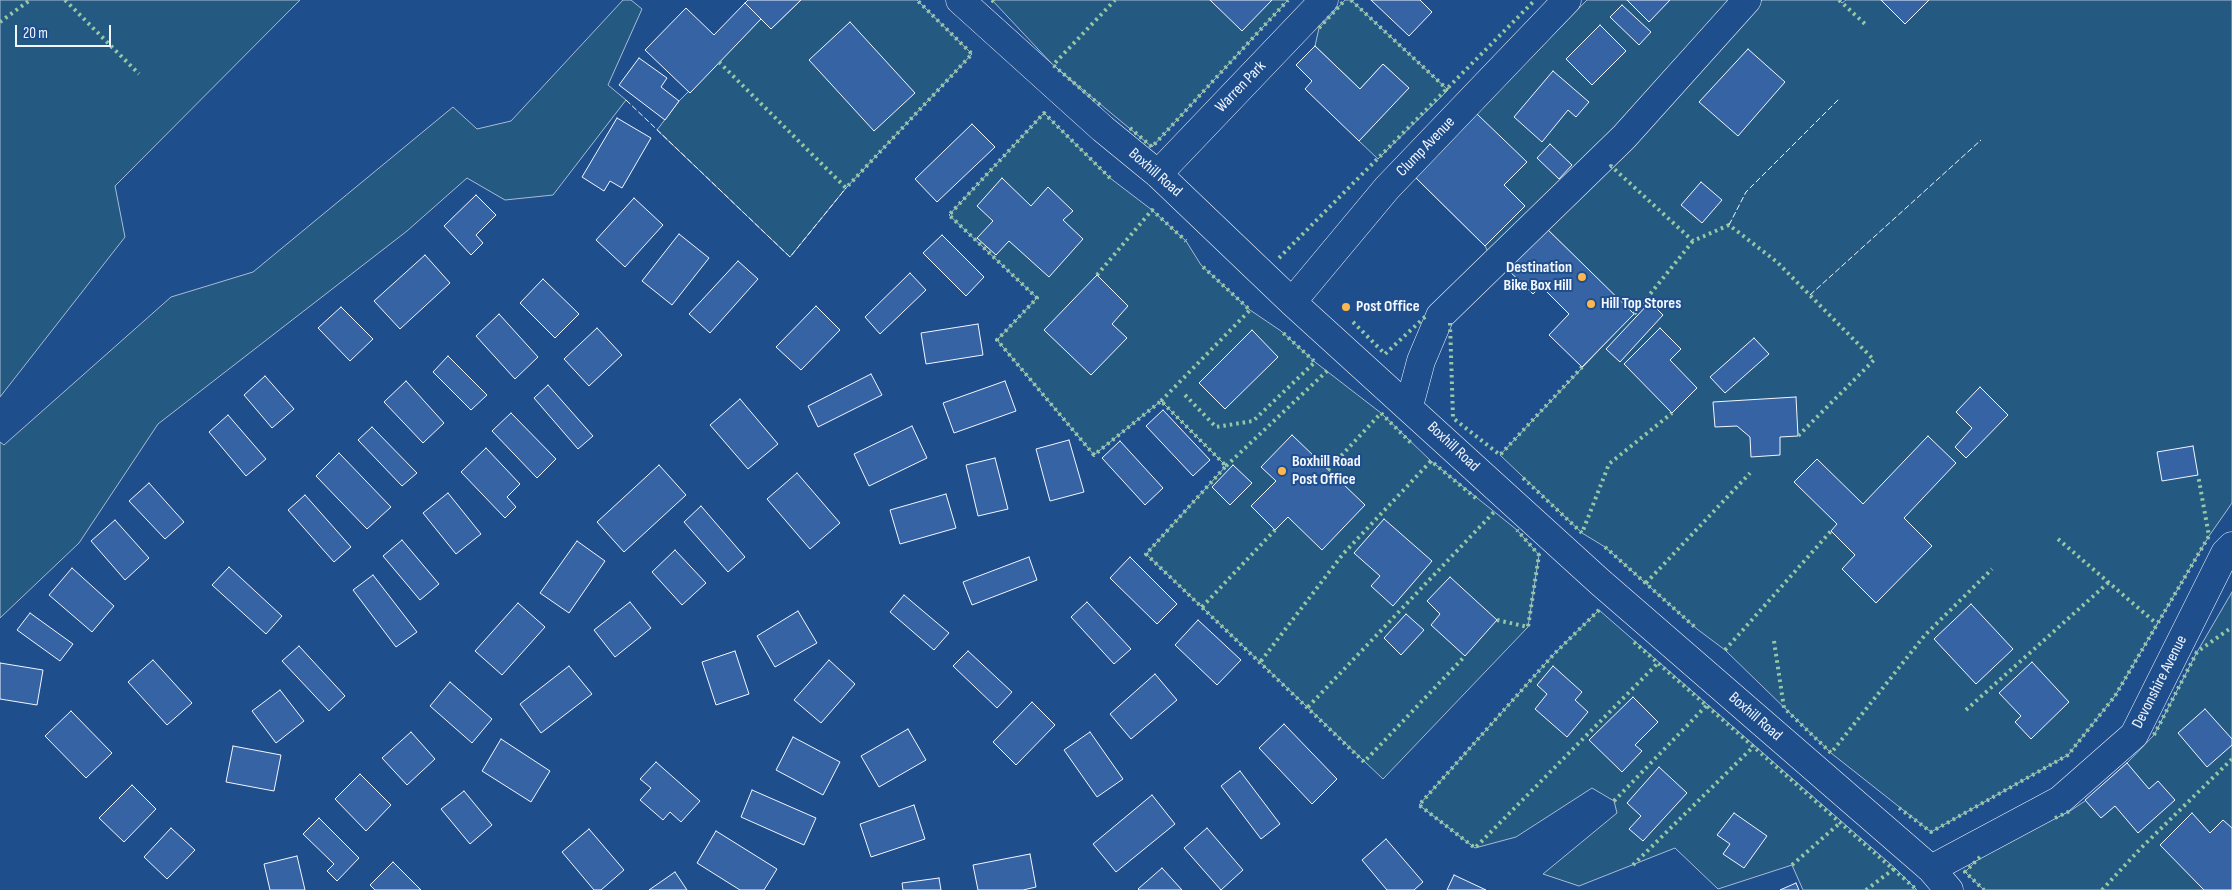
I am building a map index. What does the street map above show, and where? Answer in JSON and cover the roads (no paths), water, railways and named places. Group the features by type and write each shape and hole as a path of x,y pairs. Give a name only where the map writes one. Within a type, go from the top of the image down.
{"street":[{"name":"Boxhill Road","path":"960,0 1095,122 1158,174 1292,302 1409,406 1600,582 1931,869 1950,890"},
{"name":"Warren Park","path":"1158,174 1324,0"},
{"name":"Clump Avenue","path":"1292,302 1387,188 1567,0"},
{"path":"1409,406 1421,361 1440,316 1624,137 1747,0"},
{"name":"Devonshire Avenue","path":"1931,869 2060,800 2134,735 2226,553 2232,546"}],"place":[{"name":"Destination Bike Box Hill","path":"1582,277"},
{"name":"Hill Top Stores","path":"1591,304"},
{"name":"Post Office","path":"1346,307"},
{"name":"Boxhill Road Post Office","path":"1282,471"}]}
